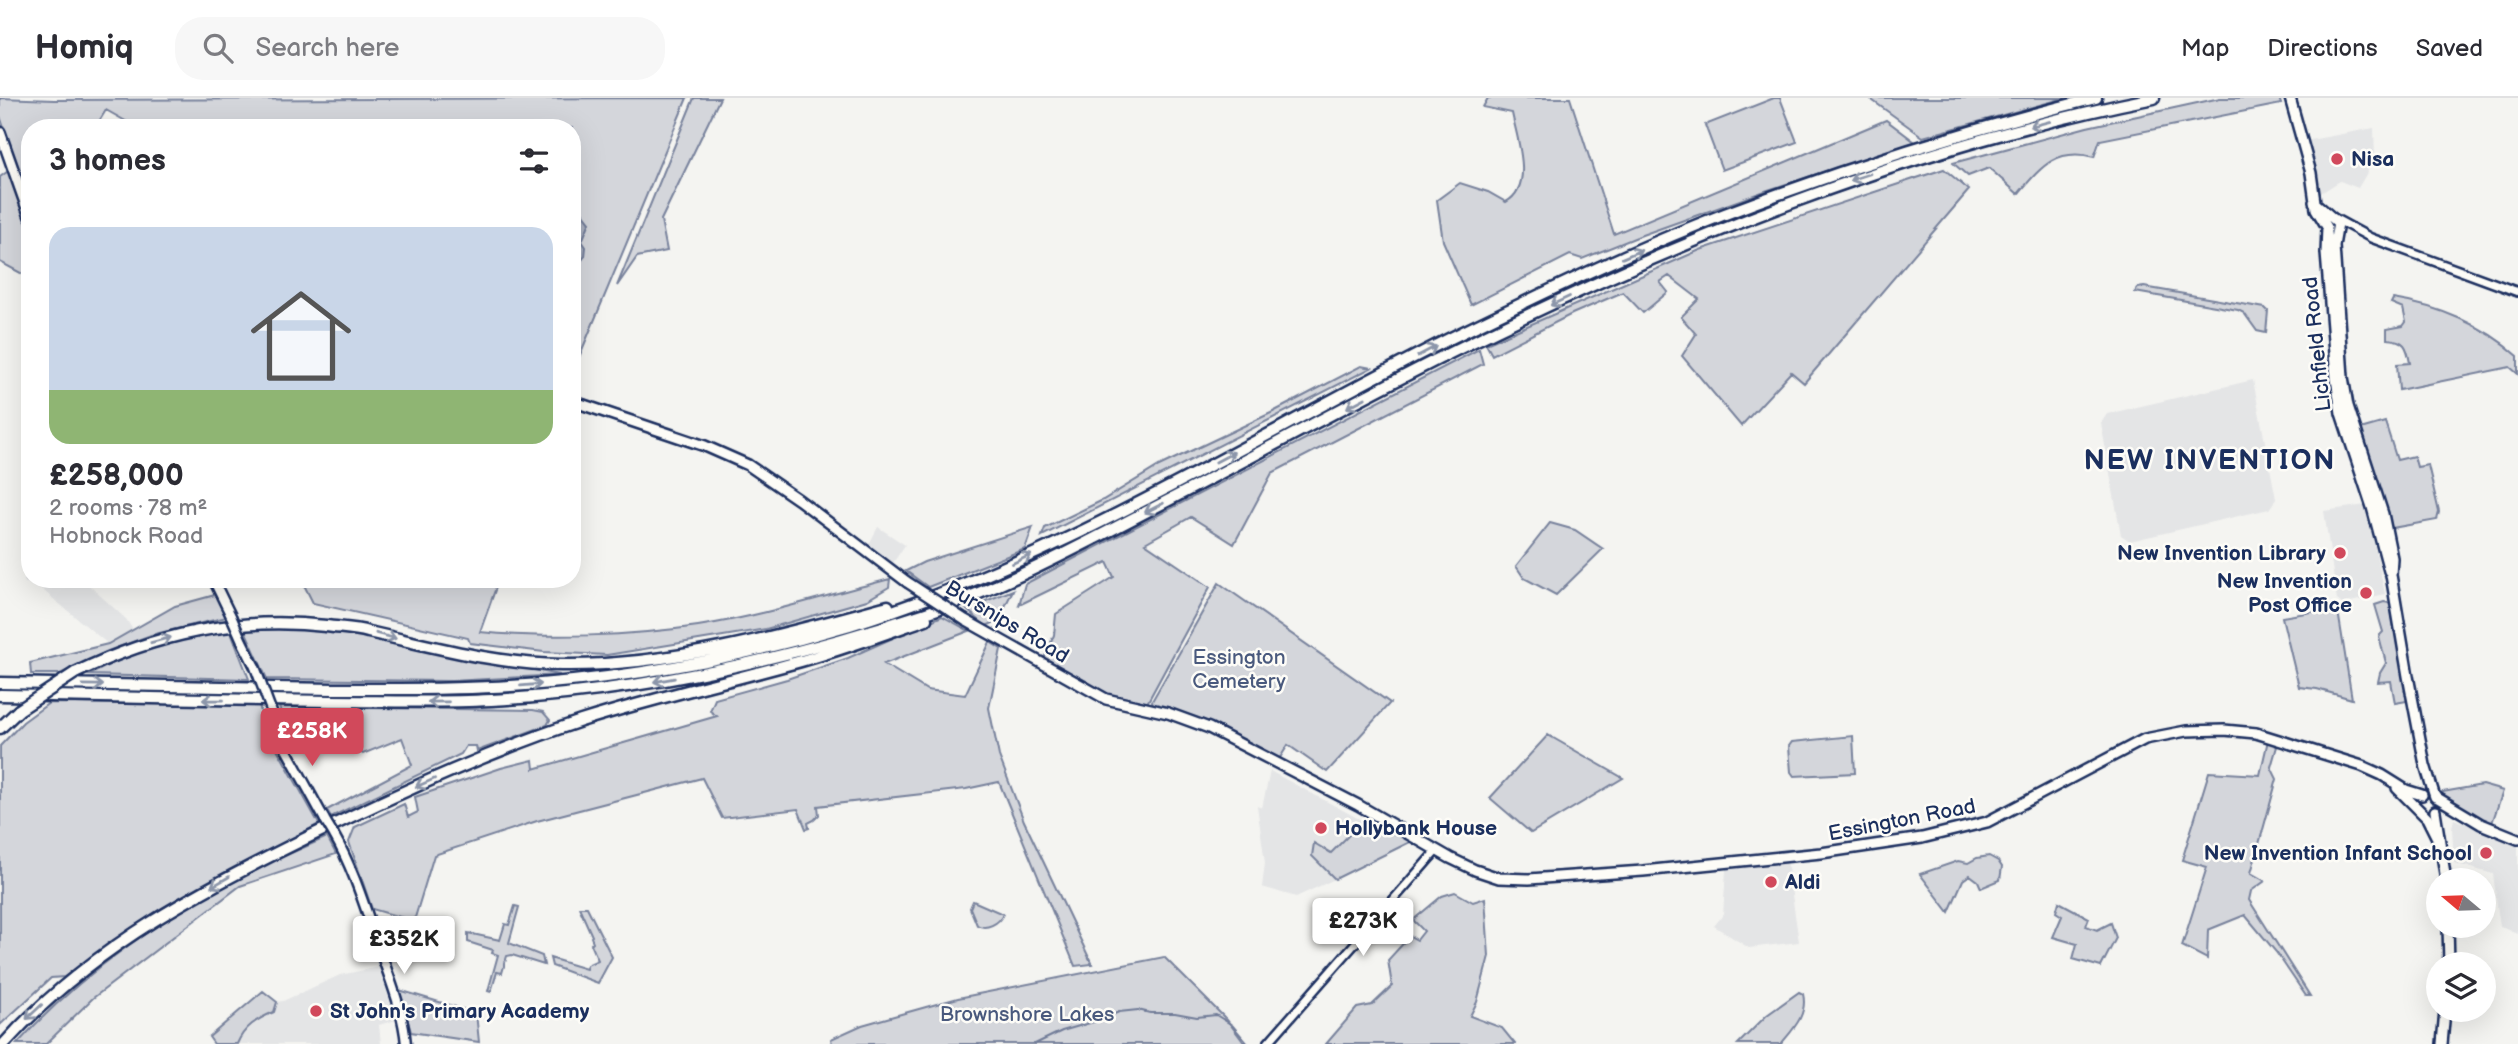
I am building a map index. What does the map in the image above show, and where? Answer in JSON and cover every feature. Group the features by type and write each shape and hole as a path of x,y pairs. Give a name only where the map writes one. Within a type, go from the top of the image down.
{"highway":[{"path":"0,683 215,688 475,688 559,682 699,661 817,634 960,587 1111,516 1448,340 1581,276 1721,216 1916,148 2096,98"},
{"path":"0,695 212,701 490,700 561,695 636,685 722,670 794,652 932,611 989,588 1114,529 1457,350 1590,286 1725,227 1858,177 2039,124 2154,98"},
{"path":"0,728 19,710 75,673 110,656 202,629 245,623 295,623 365,631 468,656 529,664 580,665 652,658 747,642 868,611 940,589 960,587"},
{"path":"4,1044 25,1020 61,988 109,951 169,911 246,867 355,814 508,747 583,720 793,664 972,601 989,588"},
{"path":"648,703 662,695 766,666 794,652"},
{"path":"580,665 589,668 683,659 699,661"}],"main road":[{"name":"Lichfield Road","path":"2290,98 2311,173 2314,202 2332,224 2326,253 2341,413 2391,575 2425,765 2435,797"},
{"path":"0,131 21,191"},
{"name":"Bursnips Road","path":"581,404 705,446 748,465 907,582 965,620 1106,699 1168,713 1209,728 1359,805 1437,850"},
{"path":"217,588 254,667 296,769 349,861 400,1010 406,1044"},
{"name":"Essington Road","path":"1437,850 1488,875 1529,879 1808,855 1913,840 1987,822 2145,739 2186,731 2233,730 2256,733 2362,766 2410,792 2422,795"},
{"name":"Lichfield Road","path":"2422,795 2425,765"},
{"name":"Essington Road","path":"2391,781 2421,812"},
{"path":"2438,840 2417,802 2422,795 2430,794 2470,818 2518,839"},
{"path":"2435,797 2438,803 2435,811 2444,868"},
{"path":"2421,812 2430,814 2435,811 2470,818"},
{"path":"2442,1044 2444,1022"}],"street":[{"path":"2332,224 2351,228 2371,238 2518,292"},
{"path":"1267,1044 1437,850"}],"shaded area":[{"path":"2374,128 2375,159 2358,188 2340,181 2321,193 2305,141"},
{"path":"2253,380 2276,499 2269,509 2130,541 2121,535 2101,423 2107,414"},
{"path":"2366,505 2385,594 2342,604 2337,600 2324,511"},
{"path":"878,527 905,545 893,563 868,546"},
{"path":"40,588 92,588 126,619 133,630 108,644"},
{"path":"1270,771 1363,821 1330,853 1315,843 1312,856 1335,879 1296,897 1262,887 1265,863 1257,806 1262,808"},
{"name":"New Invention Infant School","path":"2454,819 2518,844 2518,933 2500,927 2496,868 2472,868 2454,863"},
{"path":"1787,861 1799,942 1749,948 1714,926 1723,915 1726,870"},
{"name":"St John's Primary Academy","path":"379,967 396,1020 379,1025 381,1044 214,1044 209,1037 263,991 276,1002 283,1001 340,975"}],"green space":[{"path":"0,98 687,98 581,352 581,119 122,119 106,110 100,119 21,119 21,179 0,116"},
{"path":"694,98 720,98 661,220 667,251 637,257 617,286"},
{"path":"1488,98 1570,98 1614,234 1886,120 1915,142 1768,190 1582,259 1570,255 1471,305 1443,241 1437,200 1460,183 1488,192 1506,202 1515,195 1520,185 1522,161 1512,113 1483,107"},
{"path":"1780,98 1797,142 1722,170 1705,125"},
{"path":"1869,98 2065,98 1923,137"},
{"path":"2220,98 2279,98 2281,104 2100,140 2094,157 2059,157 2034,175 2018,194 1989,168 1968,176 1953,163 2087,127"},
{"path":"11,169 21,198 21,273 0,262 0,177"},
{"path":"1944,169 1969,190 1804,383 1791,372 1741,426 1682,356 1696,334 1681,317 1699,299 1669,276 1660,282 1668,292 1643,313 1623,292 1572,314 1492,355 1486,344 1700,250"},
{"path":"2144,287 2265,308 2268,311 2266,333 2257,331 2244,313 2238,310 2135,292"},
{"path":"2393,299 2443,312 2490,335 2518,356 2518,374 2510,367 2399,390 2397,364 2410,363 2404,345 2387,339 2387,329 2403,326 2406,322 2403,308 2391,303"},
{"path":"1479,349 1483,364 1272,473 1234,544 1191,517 1145,543 1210,587 1146,705 1105,695 1043,661 1054,635 1056,614 1114,577 1107,562 1019,605 1025,584"},
{"path":"1361,366 1371,368 1042,536 1045,528 1103,500 1159,466 1271,413"},
{"path":"2385,422 2397,460 2414,456 2417,467 2428,465 2439,512 2437,520 2392,528 2357,430"},
{"path":"1550,523 1575,530 1603,549 1556,595 1524,578 1516,566"},
{"path":"1033,527 1025,549 928,587 906,571 924,562"},
{"path":"890,579 889,587 867,600 766,629 607,655 544,652 470,643 468,638 313,603 306,588 496,588 480,632 561,636 618,634 722,622"},
{"name":"Essington Cemetery","path":"1219,583 1390,703 1327,772 1288,745 1278,761 1204,721 1154,706 1152,701"},
{"path":"1013,590 998,621 986,626 966,609"},
{"path":"215,595 231,616 151,635 108,651 60,674 31,674 30,663 108,644 175,606"},
{"path":"2389,603 2391,609 2407,701 2395,703 2391,681 2378,682 2386,663 2379,636 2383,632 2375,605"},
{"path":"2335,608 2338,611 2352,699 2299,687 2282,617"},
{"path":"942,616 969,631 884,664 927,690 965,695 990,642 1001,649 989,708 999,756 1024,821 1092,964 1075,966 999,782 966,789 818,806 819,815 808,823 809,828 806,829 798,809 722,818 702,778 537,821 434,855 414,921 372,909 349,842 355,827 404,804 408,817 418,812 415,797 501,768 533,760 534,769 717,716 710,711 715,699 848,658"},
{"path":"279,627 355,635 560,675 452,681 267,679 244,628"},
{"path":"230,630 249,679 90,675 123,658 158,645"},
{"path":"49,703 259,705 265,727 319,824 151,916 64,977 51,978 0,1025 0,746 23,722"},
{"path":"279,707 533,710 543,712 550,720 547,725 477,751 476,746 466,746 461,754 331,817 327,810 412,765 402,738 363,754 332,735 289,735"},
{"path":"1548,735 1623,778 1531,833 1490,798"},
{"path":"1853,736 1855,773 1794,776 1791,772 1789,746 1792,742"},
{"path":"2268,740 2278,743 2271,767 2277,779 2251,873 2265,881 2251,891 2249,900 2310,996 2306,996 2276,952 2245,915 2208,930 2207,959 2182,946 2207,867 2182,860 2209,772 2260,775"},
{"path":"2482,785 2503,791 2492,823 2437,793"},
{"path":"1363,821 1412,841 1335,879 1312,856 1314,843 1331,853"},
{"path":"327,837 336,854 240,886 93,998 46,1044 17,1044 67,994 152,929 244,875"},
{"path":"1989,856 2002,867 2000,880 1981,888 1978,881 1970,875 1963,880 1949,912 1920,874 1958,861 1968,863"},
{"path":"1455,892 1473,902 1485,898 1489,956 1477,1002 1470,1016 1502,1028 1515,1044 1326,1044 1357,1008 1372,1005 1392,986 1388,960 1410,936 1417,940 1424,931 1413,920 1442,896"},
{"path":"973,901 1003,914 999,921 984,927 977,925 970,908"},
{"path":"2059,902 2089,918 2086,926 2097,930 2111,923 2116,938 2101,967 2073,959 2077,944 2053,937 2062,916 2056,912"},
{"path":"515,906 519,907 509,943 542,956 544,965 512,955 507,956 502,973 497,972 491,992 488,991 498,955 492,953 493,950 468,942 468,933 500,940 505,924 509,925"},
{"path":"579,907 587,907 612,957 598,983 552,966 550,958 586,969 587,965 598,960 591,944 592,936"},
{"name":"Brownshore Lakes","path":"1164,957 1227,1020 1245,1044 832,1044 831,1039 862,1025 958,998"},
{"path":"399,990 476,1013 479,1042 411,1032"},
{"path":"263,991 277,1002 274,1012 252,1024 237,1044 214,1044 209,1037"},
{"path":"1799,992 1803,994 1804,1002 1801,1015 1781,1044 1738,1044 1767,1015"}],"water":[{"path":"581,213 590,222 582,241 586,247 581,261"}],"waterway":[{"path":"1035,1044 1062,1031 1119,1012 1138,1010 1197,1017 1216,1015 1232,1025 1248,1044"}],"place":[{"name":"Nisa","path":"2337,159"},
{"name":"New Invention Library","path":"2340,553"},
{"name":"New Invention Post Office","path":"2366,593"},
{"name":"Hollybank House","path":"1321,828"},
{"name":"New Invention Infant School","path":"2486,853"},
{"name":"Aldi","path":"1771,882"},
{"name":"St John's Primary Academy","path":"316,1011"}],"district":[{"name":"NEW INVENTION","path":"2210,460"}]}
